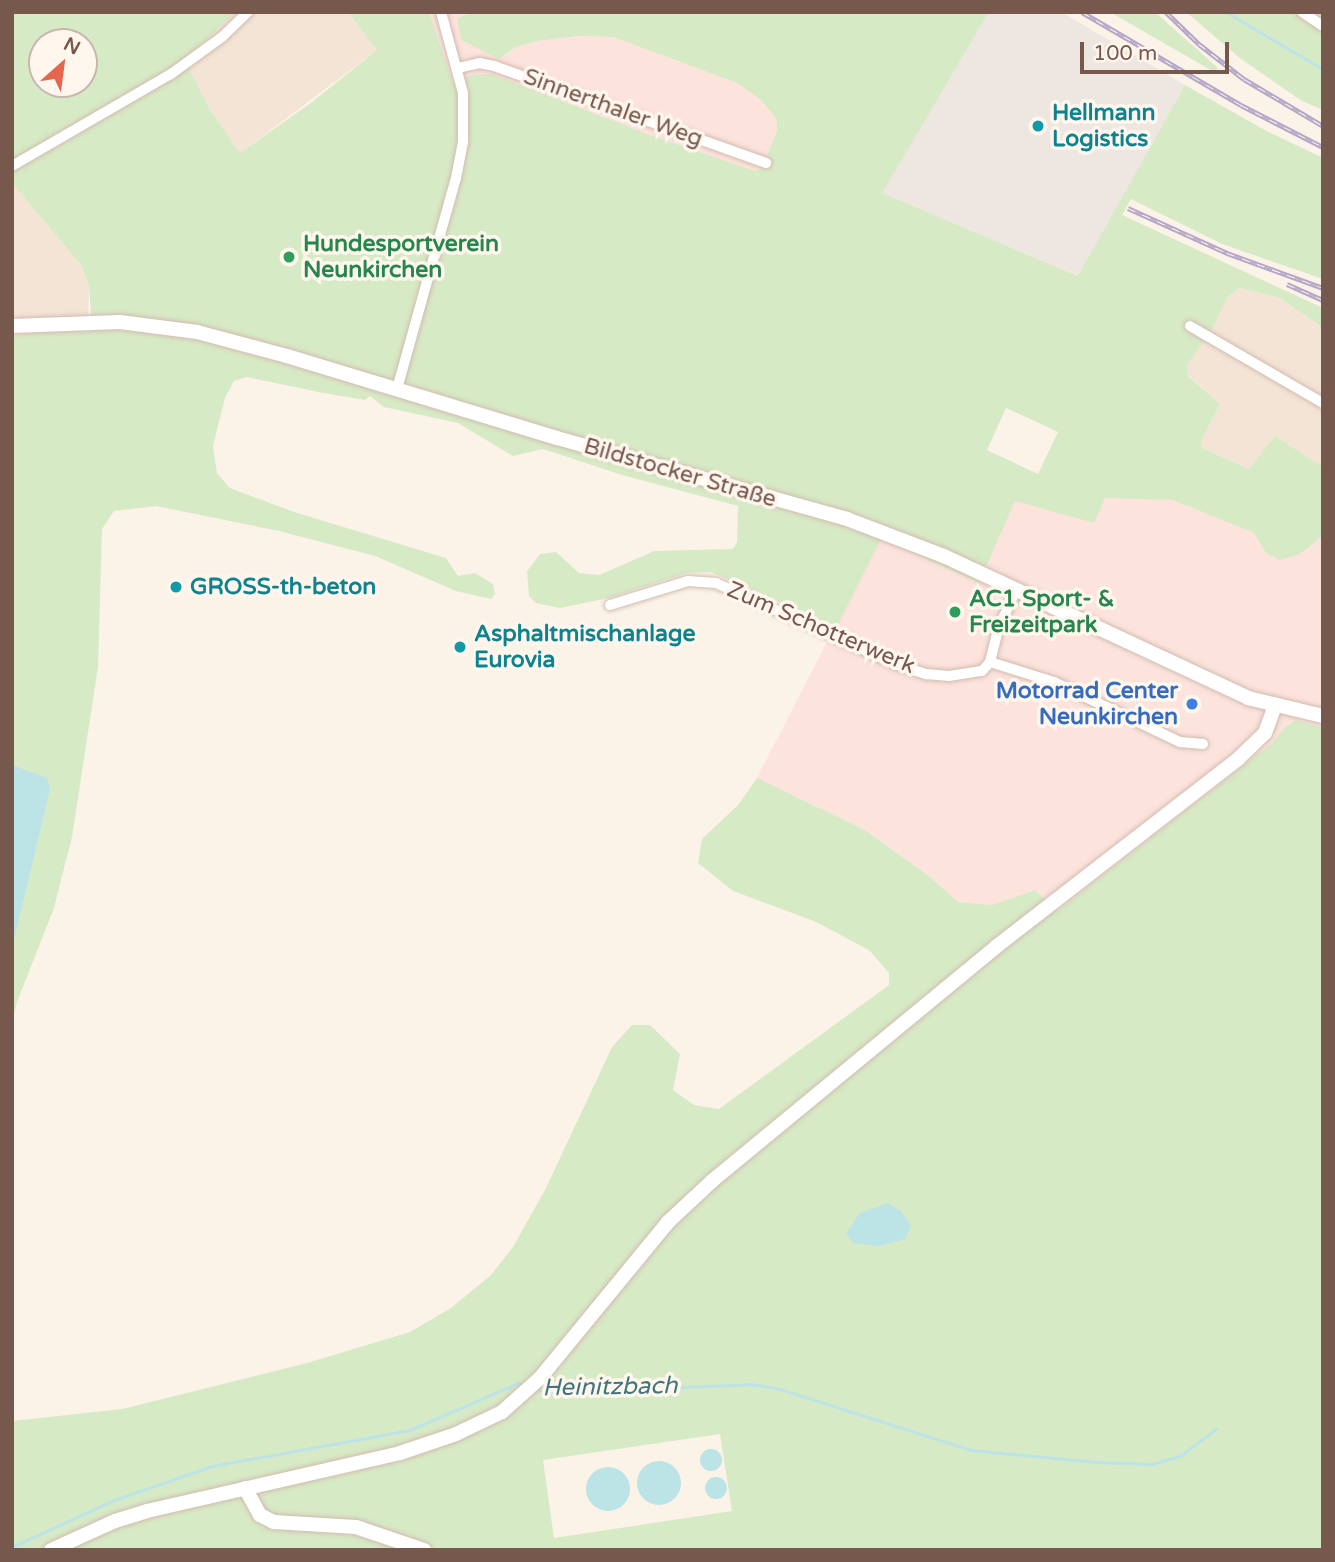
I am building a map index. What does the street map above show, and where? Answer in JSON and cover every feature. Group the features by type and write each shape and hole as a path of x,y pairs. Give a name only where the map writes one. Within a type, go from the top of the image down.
{"street":[{"path":"12,166 172,74 222,37 248,12"},
{"path":"1302,12 1323,26"},
{"path":"397,389 463,141 463,93 441,13"},
{"name":"Sinnerthaler Weg","path":"458,68 479,63 494,66 766,163"},
{"name":"Bildstocker Straße","path":"12,326 120,322 148,324 222,338 557,439 847,519 944,556 1204,679 1275,706 1323,716"},
{"path":"1190,326 1323,403"},
{"name":"Zum Schotterwerk","path":"610,605 688,581 709,582 871,654 926,674 970,674 982,670 990,662"},
{"path":"1016,590 999,626 990,662 1054,682 1180,742 1202,744"},
{"path":"51,1550 115,1521 147,1511 400,1453 456,1434 502,1412 540,1378 651,1241 712,1181 997,946 1245,753 1265,733 1275,706"},
{"path":"245,1488 260,1515 274,1522 356,1527 424,1550"}],"shaded area":[{"path":"236,12 348,12 377,50 240,153 210,110 185,60"},
{"path":"429,12 481,12 464,15 504,56 516,47 537,41 578,36 613,37 737,83 761,100 776,118 777,131 761,169 755,171 471,75 453,83"},
{"path":"989,12 1061,12 1185,85 1079,276 881,193"},
{"path":"12,183 81,265 89,286 88,332 41,332 12,336"},
{"path":"1239,288 1280,298 1323,328 1323,467 1275,436 1249,469 1202,448 1201,441 1220,404 1188,375 1187,365 1211,331 1228,297"},
{"path":"1105,498 1173,500 1254,533 1266,553 1300,554 1323,536 1323,728 1296,720 1284,728 1272,743 1057,911 1035,890 992,905 958,902 930,877 865,830 757,778 880,539 979,583 1014,500 1094,523"}],"green space":[{"path":"12,12 236,12 185,60 210,110 240,153 312,102 377,50 348,12 429,12 453,83 471,75 491,74 650,135 755,171 761,169 777,131 776,118 761,100 737,83 613,37 578,36 537,41 516,47 499,59 461,40 457,19 481,12 989,12 882,193 1078,276 1185,85 1263,129 1323,158 1323,279 1222,244 1131,199 1122,215 1323,308 1323,328 1280,298 1239,288 1228,297 1211,331 1187,365 1188,376 1220,404 1201,441 1202,448 1249,469 1275,436 1323,467 1323,536 1300,554 1280,560 1266,553 1254,533 1173,500 1105,498 1094,523 1015,501 979,583 881,539 837,627 711,572 687,573 608,598 560,608 536,603 529,596 527,571 540,554 556,552 579,573 599,575 654,551 733,549 737,542 738,506 622,475 543,449 513,456 458,423 384,407 370,396 365,400 247,377 234,381 225,398 213,446 217,473 230,488 294,512 446,558 458,576 475,573 493,584 495,594 491,599 456,591 375,556 279,531 156,506 114,511 102,529 98,667 72,837 54,908 17,1002 12,1023 12,336 41,332 88,332 91,314 89,286 81,265 12,183","holes":["1006,408 1058,432 1038,474 987,450"]},
{"path":"1110,12 1155,12 1218,68 1214,72"},
{"path":"1186,12 1323,12 1323,110 1302,101 1241,59"},
{"path":"1296,720 1323,728 1323,1550 12,1550 12,1421 122,1409 307,1363 410,1332 451,1308 491,1275 513,1247 545,1190 612,1047 632,1025 650,1025 680,1054 673,1090 694,1105 719,1109 889,985 889,973 869,950 814,921 733,891 698,863 702,839 739,804 757,778 865,830 930,877 958,902 992,905 1035,890 1057,911 1272,743 1284,728","holes":["720,1434 732,1511 554,1538 543,1460"]}],"water":[{"path":"12,765 47,778 50,789 12,948"},
{"path":"887,1203 901,1211 911,1226 905,1239 879,1246 853,1243 846,1233 860,1213"},
{"path":"711,1449 719,1452 722,1460 719,1468 711,1471 703,1468 700,1460 703,1452"},
{"path":"659,1461 668,1462 675,1467 680,1474 680,1492 675,1499 668,1504 659,1505 650,1504 643,1499 638,1492 637,1483 638,1474 643,1467 650,1462"},
{"path":"608,1467 617,1468 624,1473 629,1480 629,1498 624,1505 617,1510 608,1511 599,1510 592,1505 587,1498 586,1489 587,1480 592,1473 599,1468"},
{"path":"716,1477 724,1480 727,1488 724,1496 716,1499 708,1496 705,1488 708,1480"}],"waterway":[{"path":"1226,12 1323,69"},
{"name":"Heinitzbach","path":"12,1547 114,1500 212,1466 410,1430 518,1383 524,1386"},
{"name":"Heinitzbach","path":"534,1390 556,1392 751,1384 777,1388 971,1450 1095,1462 1153,1464 1180,1456 1216,1429"}],"railway":[{"path":"1082,12 1241,105 1323,147"},
{"path":"1166,12 1199,44 1244,79 1323,126"},
{"path":"1128,208 1227,253 1323,288"},
{"path":"1287,284 1323,300"}],"place":[{"name":"Hellmann Logistics","path":"1038,126"},
{"name":"Hundesportverein Neunkirchen","path":"289,257"},
{"name":"GROSS-th-beton","path":"176,587"},
{"name":"AC1 Sport- & Freizeitpark","path":"955,612"},
{"name":"Asphaltmischanlage Eurovia","path":"460,647"},
{"name":"Motorrad Center Neunkirchen","path":"1192,704"}]}
